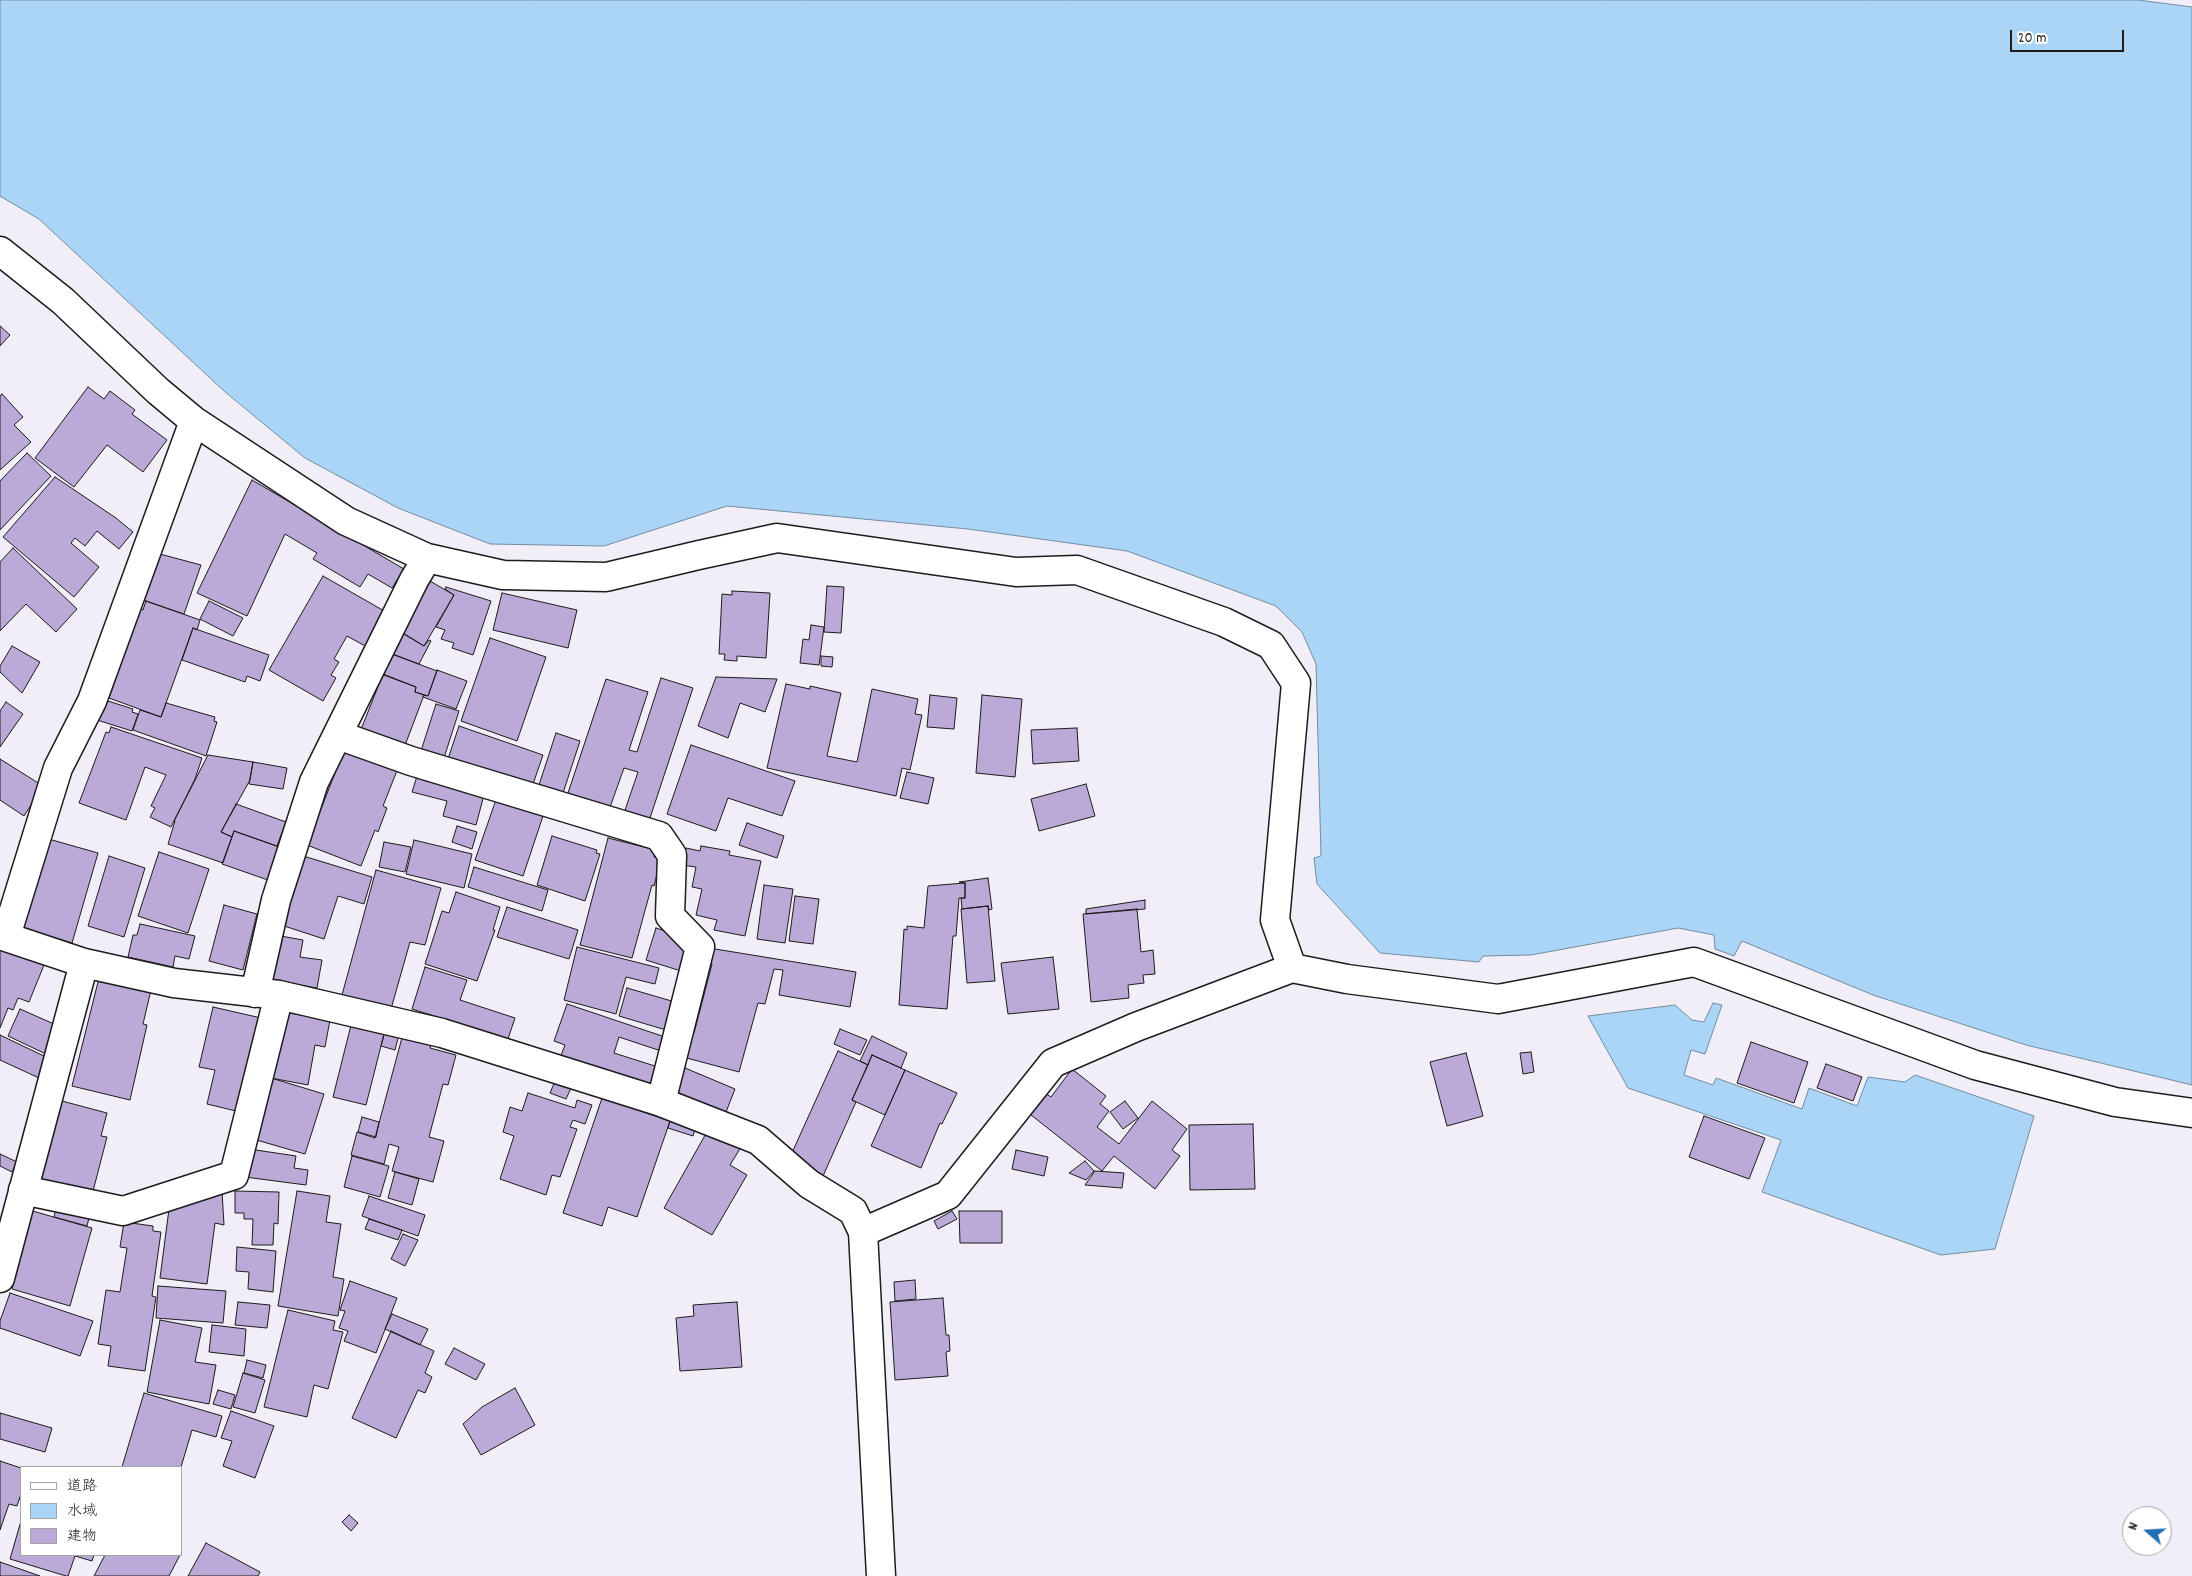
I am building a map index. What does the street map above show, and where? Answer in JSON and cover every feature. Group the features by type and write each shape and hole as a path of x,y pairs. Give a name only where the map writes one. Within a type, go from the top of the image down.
{"street":[{"path":"0,251 62,301 158,392 194,421 346,521 427,558 503,575 606,577 698,554 777,538 1016,572 1078,570 1224,622 1271,645 1296,683 1275,920 1292,968"},
{"path":"194,421 92,701 58,768 3,936 84,963 174,983 267,994 442,1033 661,1102 758,1140 809,1184 853,1212 863,1232 881,1576"},
{"path":"23,1190 123,1211 234,1175 267,994 276,900 314,782 414,580 427,558"},
{"path":"338,734 411,761 659,836 672,855 670,916 700,947 661,1102"},
{"path":"863,1232 948,1195 1053,1063 1136,1027 1292,968 1347,979 1498,999 1694,962 1975,1065 2115,1102 2192,1113"},
{"path":"0,1278 84,963"}],"water":[{"path":"0,0 2138,0 2192,7 2192,1085 2026,1045 1873,995 1742,941 1734,956 1715,949 1714,935 1678,928 1531,955 1483,956 1479,962 1380,953 1317,884 1314,858 1321,856 1316,664 1302,632 1276,606 1127,551 968,529 727,506 604,546 490,544 398,508 305,458 224,391 39,219 0,196"},
{"path":"1713,1003 1722,1005 1705,1054 1691,1050 1684,1075 1713,1085 1716,1078 1802,1109 1809,1088 1857,1106 1868,1077 1905,1082 1915,1075 2034,1116 1995,1249 1941,1255 1762,1192 1781,1140 1628,1088 1588,1016 1675,1005 1692,1020 1704,1022"}],"building":[{"path":"0,326 10,335 0,346"},
{"path":"88,387 104,399 110,391 135,410 132,414 167,440 143,472 107,445 74,487 35,458"},
{"path":"2,394 23,417 14,425 31,442 0,470 0,396"},
{"path":"27,453 51,476 0,530 0,481"},
{"path":"55,477 116,518 133,532 119,549 97,531 85,546 75,538 71,543 99,567 74,597 3,537"},
{"path":"252,480 404,569 392,588 368,574 360,587 313,559 317,553 285,534 247,616 197,593"},
{"path":"13,548 77,609 56,632 26,604 0,631 0,562"},
{"path":"156,553 201,565 184,614 140,599"},
{"path":"323,576 386,612 367,647 347,636 334,659 339,662 331,675 336,678 323,701 269,670"},
{"path":"430,581 454,595 424,646 400,631"},
{"path":"827,586 844,587 841,633 824,632"},
{"path":"446,587 491,601 473,655 452,648 454,643 441,639 445,630 436,627 454,595 445,589"},
{"path":"732,591 770,593 766,658 737,656 737,661 724,660 725,654 719,654 722,594 732,595"},
{"path":"502,593 577,610 568,648 493,630"},
{"path":"146,601 200,620 197,630 193,628 161,717 109,698 140,609 143,610"},
{"path":"209,601 243,618 233,636 200,619"},
{"path":"811,625 824,627 819,665 800,663 803,639 809,640"},
{"path":"193,628 269,655 260,681 247,676 245,682 182,660"},
{"path":"402,633 424,646 429,640 431,641 419,664 390,653"},
{"path":"490,638 546,657 517,741 461,721"},
{"path":"12,646 40,662 22,693 0,672 0,666"},
{"path":"389,653 437,671 428,696 415,692 416,687 381,674"},
{"path":"821,656 833,657 832,667 821,666"},
{"path":"437,670 467,681 456,709 423,697 424,695 428,696"},
{"path":"383,674 416,687 415,692 424,695 404,748 360,732"},
{"path":"716,677 777,679 765,712 740,703 728,738 698,726"},
{"path":"661,678 693,688 648,824 623,816 638,772 624,768 609,810 567,796 606,679 648,692 629,750 637,752"},
{"path":"786,684 810,689 810,686 841,693 827,756 857,762 872,689 918,699 915,714 922,715 910,770 902,768 896,796 767,768"},
{"path":"930,695 957,698 954,729 927,727"},
{"path":"982,695 1022,699 1015,777 976,773"},
{"path":"108,701 133,709 132,712 138,714 132,731 97,720 103,702 107,703"},
{"path":"6,702 23,714 0,747 0,711"},
{"path":"166,703 215,717 214,721 217,722 206,756 133,730 140,710 161,717"},
{"path":"436,704 459,711 443,761 420,754"},
{"path":"459,726 543,755 532,787 448,759"},
{"path":"111,727 202,758 195,779 171,827 150,817 155,808 151,806 166,775 145,767 126,820 79,803 106,732 109,733"},
{"path":"1077,728 1079,761 1033,764 1031,730"},
{"path":"556,733 580,741 562,796 538,788"},
{"path":"691,745 795,781 782,816 728,798 716,831 667,814"},
{"path":"346,747 398,768 383,806 387,808 378,832 375,830 361,866 307,845 335,773 330,772"},
{"path":"208,755 253,762 250,780 221,832 232,837 223,863 168,844 174,821"},
{"path":"0,759 43,786 24,816 0,800"},
{"path":"253,762 287,768 283,789 249,784"},
{"path":"907,772 934,778 928,804 900,798"},
{"path":"418,773 485,791 476,825 443,816 447,801 412,792"},
{"path":"1086,784 1095,816 1039,831 1031,799"},
{"path":"498,794 545,810 523,876 475,860"},
{"path":"236,804 286,822 277,846 234,831 232,837 221,832"},
{"path":"747,823 784,836 777,858 739,845"},
{"path":"457,826 477,832 472,849 452,842"},
{"path":"234,831 279,847 268,880 222,864"},
{"path":"552,836 597,850 596,853 600,854 585,901 537,885"},
{"path":"45,838 98,853 72,943 19,927"},
{"path":"608,838 656,850 654,857 661,859 632,958 580,945"},
{"path":"414,840 472,854 464,888 406,874"},
{"path":"384,842 411,847 405,872 379,867"},
{"path":"701,846 730,851 729,855 761,861 745,936 714,930 717,920 696,915 702,889 692,887 696,867 682,865 686,848 700,851"},
{"path":"159,852 209,869 188,933 138,916"},
{"path":"300,855 372,877 364,904 338,896 324,939 278,924"},
{"path":"109,856 145,868 124,937 88,926"},
{"path":"474,867 548,890 542,911 468,887"},
{"path":"376,870 441,888 425,945 410,942 391,1009 342,995"},
{"path":"988,878 992,909 989,910 988,906 962,909 961,898 965,898 965,883 959,882"},
{"path":"965,883 965,898 959,898 956,936 953,936 947,1009 899,1005 904,929 907,930 907,926 924,928 928,886"},
{"path":"764,885 793,889 785,943 757,939"},
{"path":"456,892 500,907 493,930 495,930 477,981 425,964 442,911 449,913"},
{"path":"795,896 819,899 813,944 789,941"},
{"path":"1145,900 1145,909 1086,914 1086,909"},
{"path":"224,905 257,914 243,970 209,961"},
{"path":"988,906 995,981 967,983 961,909"},
{"path":"507,907 578,930 569,959 497,937"},
{"path":"1137,909 1141,952 1153,950 1155,974 1143,975 1144,983 1128,985 1129,998 1091,1002 1083,914"},
{"path":"140,924 195,936 189,959 175,956 173,967 128,957 133,935 137,935"},
{"path":"656,928 675,934 686,954 681,971 646,960"},
{"path":"275,935 303,940 300,957 322,960 317,988 269,980"},
{"path":"0,946 44,965 29,1002 18,998 13,1010 8,1008 0,1028"},
{"path":"577,947 659,968 655,984 626,977 616,1014 564,1000"},
{"path":"709,948 856,972 850,1007 779,995 783,970 774,969 765,1004 758,1003 739,1072 683,1057 690,1032 694,1033 712,964 706,963"},
{"path":"1053,957 1059,1009 1008,1014 1001,963"},
{"path":"425,967 467,980 460,1000 515,1018 508,1039 412,1009"},
{"path":"99,978 151,990 143,1024 147,1025 130,1100 72,1086"},
{"path":"627,988 675,1002 666,1030 619,1016"},
{"path":"567,1004 665,1037 661,1051 619,1037 614,1053 658,1067 651,1089 560,1058 565,1045 554,1041"},
{"path":"213,1007 261,1018 240,1112 207,1104 215,1070 199,1067"},
{"path":"20,1009 54,1024 48,1055 8,1036"},
{"path":"283,1012 330,1020 325,1047 315,1045 308,1085 271,1078"},
{"path":"351,1025 384,1034 366,1105 333,1097"},
{"path":"840,1029 867,1040 860,1055 834,1044"},
{"path":"385,1031 399,1034 395,1050 381,1046"},
{"path":"403,1034 432,1042 430,1048 456,1055 448,1085 443,1084 429,1137 444,1141 433,1182 392,1171 399,1147 389,1144 384,1164 351,1155 357,1132 375,1138"},
{"path":"0,1035 48,1058 39,1078 0,1060"},
{"path":"872,1036 907,1053 901,1068 872,1055 868,1065 860,1061"},
{"path":"1751,1042 1808,1062 1794,1103 1737,1083"},
{"path":"838,1051 868,1065 852,1100 856,1102 823,1176 791,1155"},
{"path":"1531,1052 1534,1072 1523,1074 1520,1053"},
{"path":"1466,1053 1483,1116 1447,1126 1430,1062"},
{"path":"872,1055 905,1070 885,1115 852,1100"},
{"path":"1826,1064 1862,1077 1853,1101 1817,1088"},
{"path":"685,1068 735,1089 726,1112 676,1092"},
{"path":"1072,1069 1106,1096 1100,1104 1109,1111 1097,1127 1119,1144 1152,1101 1187,1129 1172,1150 1180,1156 1155,1189 1114,1156 1102,1171 1026,1111 1042,1091 1051,1097"},
{"path":"905,1070 957,1093 942,1124 940,1123 921,1168 871,1146"},
{"path":"271,1078 324,1094 305,1154 253,1139"},
{"path":"555,1081 571,1088 566,1099 550,1093"},
{"path":"528,1093 575,1108 577,1100 592,1105 585,1124 573,1120 570,1127 577,1129 560,1177 552,1175 546,1195 500,1179 514,1136 503,1132 510,1107 522,1111"},
{"path":"602,1098 670,1121 637,1217 608,1207 602,1226 563,1213"},
{"path":"62,1101 107,1113 101,1136 107,1137 92,1195 40,1181"},
{"path":"1125,1101 1138,1118 1123,1129 1110,1112"},
{"path":"661,1111 697,1123 693,1136 668,1128 670,1121 659,1117"},
{"path":"1704,1116 1765,1138 1749,1179 1689,1157"},
{"path":"362,1117 379,1122 376,1137 358,1132"},
{"path":"1253,1124 1255,1189 1190,1190 1189,1125"},
{"path":"708,1130 741,1147 730,1165 747,1175 712,1235 664,1208"},
{"path":"249,1149 296,1156 294,1168 308,1170 306,1185 245,1177"},
{"path":"1016,1150 1048,1157 1044,1176 1012,1169"},
{"path":"0,1154 17,1162 12,1172 0,1166"},
{"path":"352,1156 389,1166 380,1197 344,1187"},
{"path":"1085,1161 1094,1171 1086,1180 1069,1173"},
{"path":"1095,1171 1124,1173 1122,1188 1085,1185"},
{"path":"395,1172 419,1179 412,1205 388,1198"},
{"path":"222,1191 224,1225 215,1223 207,1284 160,1278 169,1209"},
{"path":"235,1191 279,1192 278,1224 274,1223 273,1245 252,1245 253,1219 244,1219 244,1213 235,1213"},
{"path":"297,1191 330,1196 326,1222 341,1224 333,1277 344,1279 338,1316 278,1306"},
{"path":"369,1196 425,1215 418,1236 362,1216"},
{"path":"56,1209 89,1218 87,1226 54,1217"},
{"path":"29,1210 92,1228 70,1306 12,1289 21,1255 17,1254"},
{"path":"952,1211 957,1219 938,1229 934,1221"},
{"path":"959,1211 1002,1211 1002,1243 960,1243"},
{"path":"369,1219 402,1230 398,1240 365,1229"},
{"path":"124,1222 153,1226 153,1231 161,1232 152,1296 156,1297 145,1371 108,1366 111,1346 98,1344 106,1290 120,1292 127,1248 120,1247"},
{"path":"403,1234 418,1240 405,1266 391,1259"},
{"path":"237,1247 276,1251 273,1292 248,1289 249,1272 236,1271"},
{"path":"915,1280 916,1299 895,1301 894,1282"},
{"path":"350,1281 397,1298 376,1353 344,1341 348,1331 339,1328 345,1311 340,1310"},
{"path":"158,1286 226,1291 223,1323 156,1318"},
{"path":"10,1293 93,1321 80,1356 0,1328 0,1321"},
{"path":"943,1298 946,1335 949,1335 950,1351 946,1352 948,1376 895,1380 890,1302"},
{"path":"238,1302 270,1305 267,1328 235,1325"},
{"path":"737,1302 742,1367 680,1371 676,1318 694,1316 693,1305"},
{"path":"288,1310 335,1321 333,1330 343,1332 328,1389 314,1385 307,1417 264,1407"},
{"path":"392,1314 428,1329 420,1345 385,1329"},
{"path":"160,1320 202,1328 195,1362 216,1365 209,1404 147,1392"},
{"path":"212,1325 246,1329 244,1356 209,1352"},
{"path":"391,1331 434,1351 425,1373 432,1377 425,1393 418,1390 396,1438 352,1418"},
{"path":"454,1348 485,1364 476,1380 445,1364"},
{"path":"247,1360 266,1365 263,1378 244,1373"},
{"path":"243,1373 265,1380 255,1413 233,1407"},
{"path":"515,1388 535,1425 481,1455 463,1424 482,1407"},
{"path":"218,1390 235,1395 231,1409 213,1404"},
{"path":"144,1393 222,1416 216,1437 192,1430 181,1466 122,1466"},
{"path":"231,1411 274,1426 255,1478 223,1466 232,1441 221,1438"},
{"path":"0,1413 52,1428 45,1452 0,1439"},
{"path":"0,1461 20,1468 20,1497 17,1506 9,1504 0,1530"},
{"path":"349,1515 358,1523 351,1531 342,1522"},
{"path":"20,1524 20,1556 75,1556 68,1576 10,1559"},
{"path":"206,1543 260,1572 258,1576 188,1576"},
{"path":"75,1556 94,1556 92,1561"},
{"path":"104,1556 179,1556 169,1576 94,1576"},
{"path":"0,1562 40,1576 0,1576"}]}
